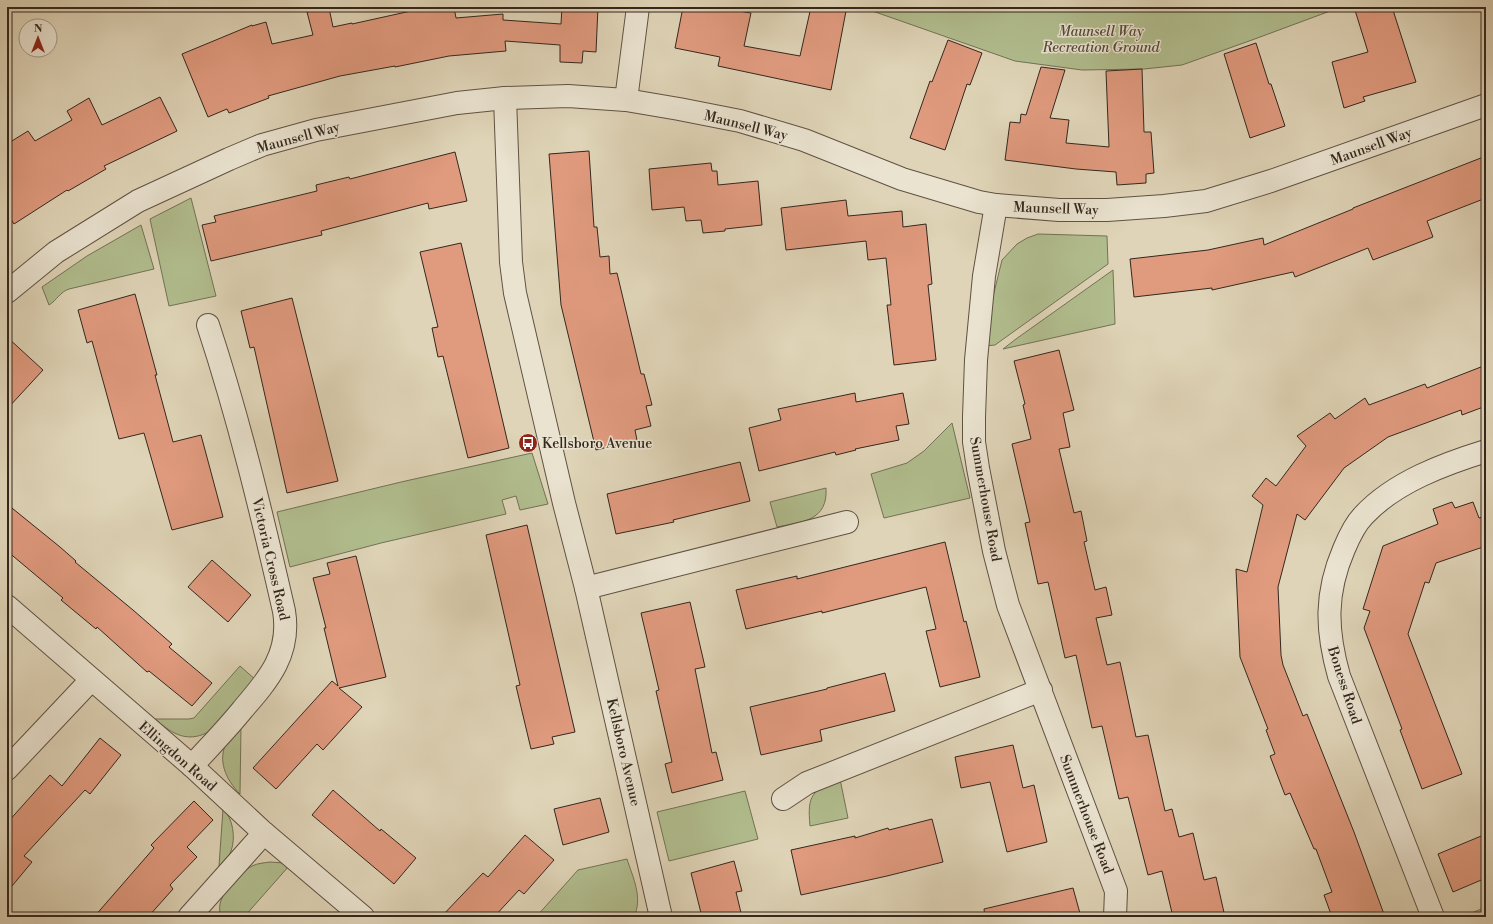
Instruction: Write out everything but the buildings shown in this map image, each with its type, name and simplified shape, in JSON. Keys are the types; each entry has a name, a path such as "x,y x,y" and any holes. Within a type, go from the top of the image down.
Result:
{"street":[{"path":"626,100 638,7"},
{"name":"Maunsell Way","path":"7,292 56,252 138,201 262,145 316,130 457,103 505,98 568,96 626,100 740,121 772,130 804,140 902,178 979,202 996,205 1059,210 1107,210 1206,201 1278,179 1486,104"},
{"name":"Kellsboro Avenue","path":"505,98 511,262 515,293 564,503 586,588 661,917"},
{"name":"Summerhouse Road","path":"996,205 984,276 978,330 974,392 974,442 983,496 999,574 1008,605 1116,891 1115,917"},
{"name":"Victoria Cross Road","path":"192,766 239,714 270,676 280,655 286,628 284,611 246,452 208,325"},
{"name":"Boness Road","path":"1433,917 1339,676 1330,640 1329,607 1335,574 1340,557 1362,516 1374,505 1422,474 1486,451"},
{"path":"586,588 847,522"},
{"name":"Ellingdon Road","path":"7,606 192,766 264,833 363,917"},
{"path":"7,768 91,680"},
{"path":"783,799 807,782 1041,690"},
{"path":"189,917 264,833"}],"green space":[{"name":"Maunsell Way Recreation Ground","path":"861,7 1341,7 1182,65 1144,69 1082,70 1015,61"},
{"path":"191,198 216,296 169,306 150,219"},
{"path":"141,225 154,269 69,289 63,292 49,305 42,287 87,256"},
{"path":"1038,234 1107,236 1108,264 995,345 985,346 992,301 1002,260 1017,244"},
{"path":"1113,270 1115,324 1003,349 1016,339"},
{"path":"952,423 970,498 884,518 871,474 907,463 924,451"},
{"path":"532,453 548,504 520,510 516,496 502,500 506,514 381,543 290,567 277,512 401,482"},
{"path":"826,488 823,507 818,514 804,521 777,527 770,502"},
{"path":"240,666 257,681 212,730 196,736 182,736 168,729 155,719 194,718"},
{"path":"241,726 240,794 227,776 224,769 223,754 224,747 228,740"},
{"path":"840,779 848,818 810,826 809,807 813,795 823,787"},
{"path":"745,791 758,839 669,861 657,812"},
{"path":"223,809 233,828 233,846 229,855 219,866"},
{"path":"627,859 634,880 638,902 634,917 536,917 578,870"},
{"path":"270,862 285,863 289,866 244,917 221,917 221,899 233,883 252,866"},
{"path":"1486,907 1486,917 1468,917 1467,915"}],"place":[{"name":"Kellsboro Avenue","path":"528,443"}]}
